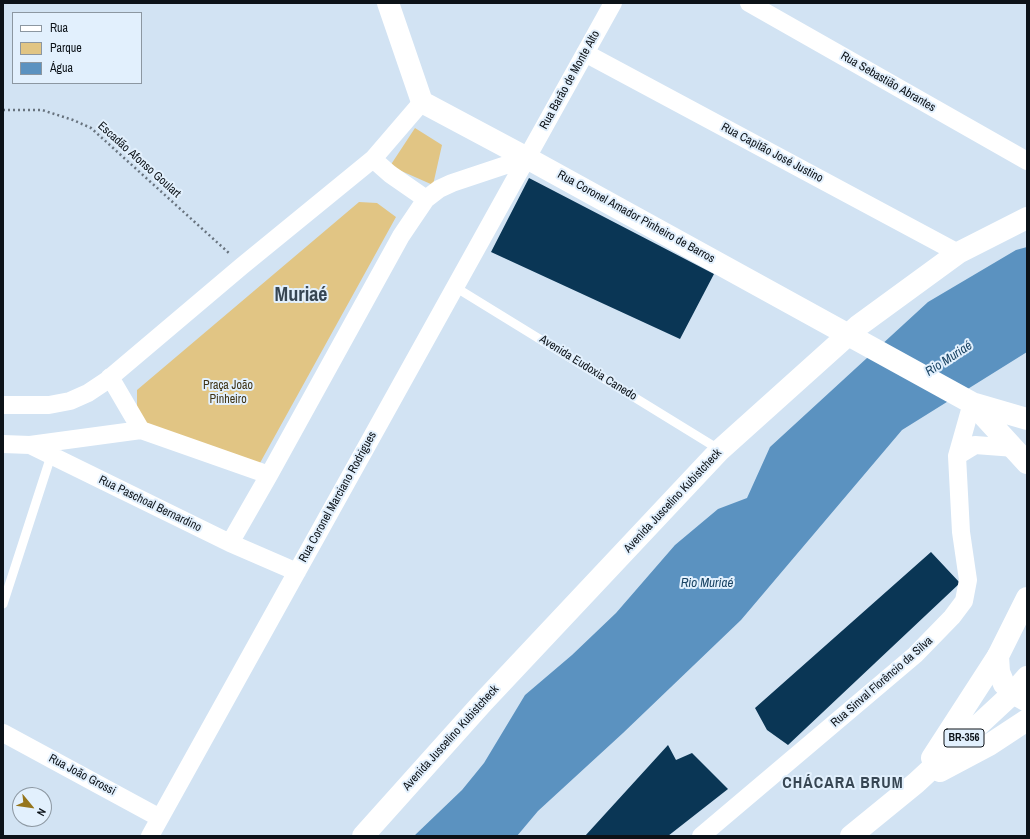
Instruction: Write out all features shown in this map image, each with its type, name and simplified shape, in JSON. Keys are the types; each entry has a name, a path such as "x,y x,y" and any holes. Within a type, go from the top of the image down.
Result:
{"main road":[{"path":"388,3 422,102"},
{"name":"Rua Coronel Amador Pinheiro de Barros","path":"422,102 857,338 966,399"},
{"name":"Avenida Juscelino Kubistcheck","path":"363,836 484,701 720,450 958,253 1027,218"},
{"path":"966,399 1027,419"},
{"path":"966,399 1021,456"},
{"path":"916,783 998,656 1027,598"},
{"path":"998,656 999,672 1004,684 1020,697"},
{"name":"BR-356","path":"851,836 1020,697 1027,677"},
{"path":"916,783 989,745 1027,720"}],"street":[{"name":"Rua Barão de Monte Alto","path":"527,158 613,3"},
{"name":"Rua Sebastião Abrantes","path":"750,3 1027,161"},
{"name":"Rua Capitão José Justino","path":"586,53 958,253"},
{"path":"3,406 49,405 70,401 88,393 110,377 242,266 374,159 422,102"},
{"path":"230,543 270,475 402,236 426,199 439,189 452,183 527,158"},
{"name":"Rua Coronel Marciano Rodrigues","path":"150,836 527,158"},
{"path":"374,159 390,174 426,199"},
{"path":"110,377 141,430"},
{"name":"Rua Sinval Florêncio da Silva","path":"701,836 915,655 964,601 968,580 961,532 957,456 966,399"},
{"path":"30,445 141,430 270,475"},
{"name":"Rua Paschoal Bernardino","path":"3,444 30,445 230,543 297,572"},
{"path":"957,456 976,445 1021,456"},
{"name":"Rua João Grossi","path":"3,733 160,818"}],"lane":[{"name":"Avenida Eudoxia Canedo","path":"455,287 720,450"},
{"path":"3,604 51,456"}],"path":[{"name":"Escadão Afonso Goulart","path":"3,110 42,110 92,128 242,266"}],"green space":[{"path":"415,128 442,145 433,185 390,166"},
{"name":"Praça João Pinheiro","path":"359,202 377,203 396,217 255,472 152,428 137,416 137,390"}],"water":[{"name":"Rio Muriaé","path":"1027,247 1027,352 902,430 741,620 623,733 538,811 517,836 414,836 462,790 484,763 525,695 572,655 616,613 675,545 718,509 747,498 770,447 928,302 1016,250"}],"building":[{"path":"529,178 714,274 680,339 491,252"},
{"path":"931,552 960,583 788,745 767,730 755,708"},
{"path":"668,745 676,760 692,753 728,789 668,836 585,836"}],"district":[{"name":"Muriaé","path":"301,296"},
{"name":"CHÁCARA BRUM","path":"843,784"}]}
